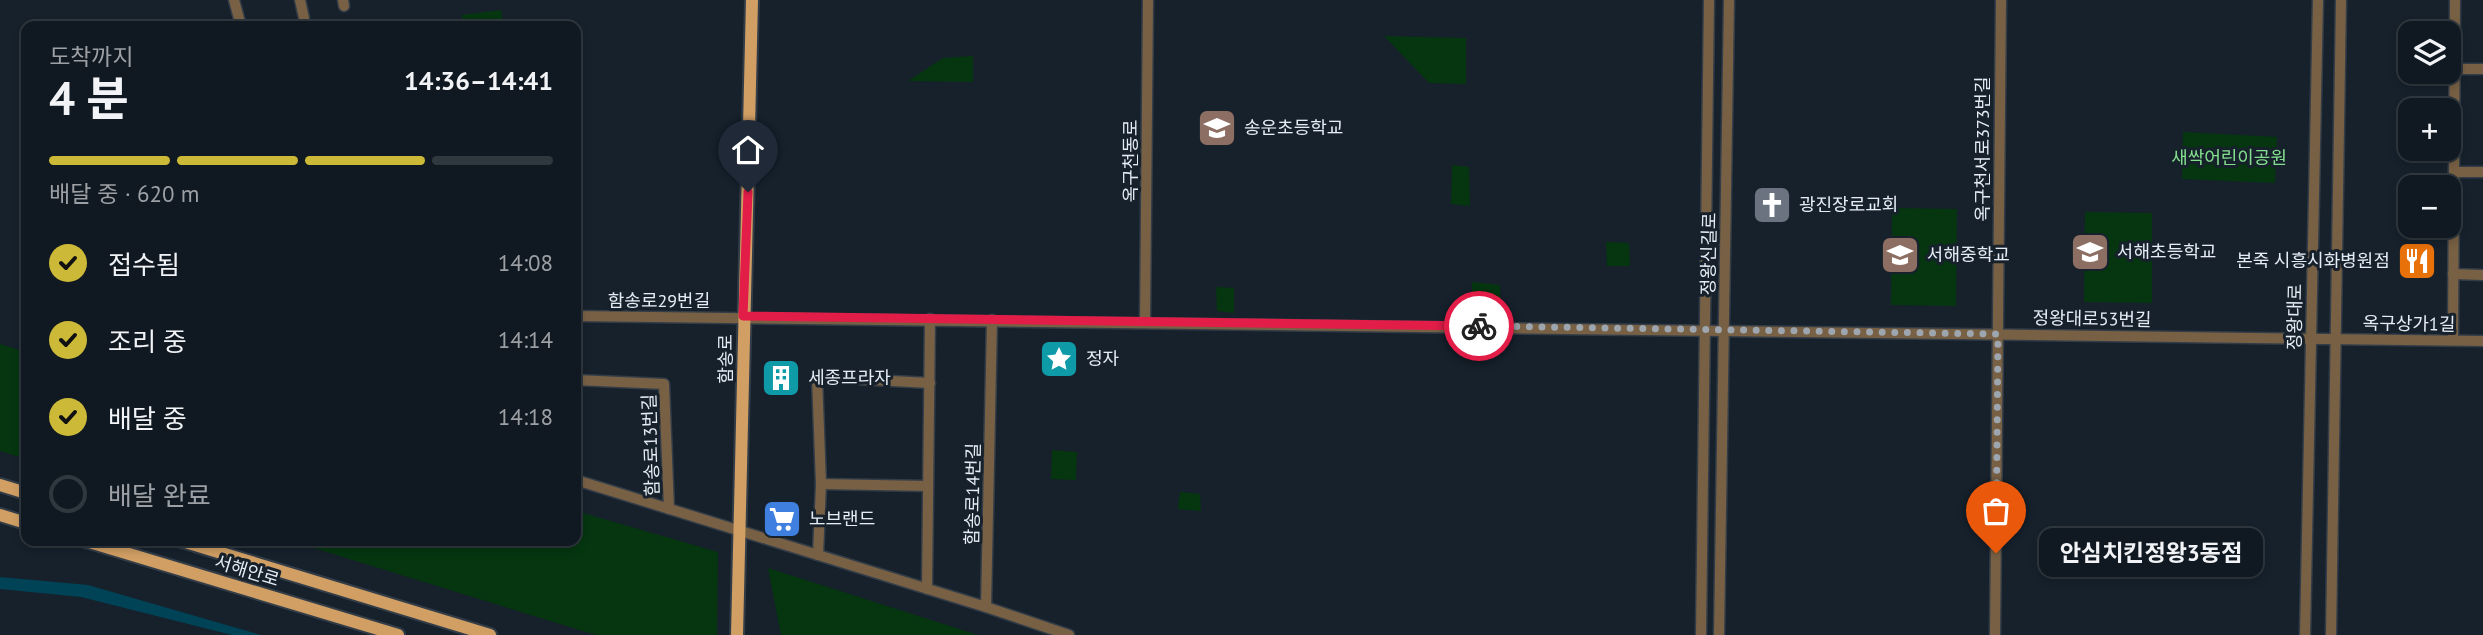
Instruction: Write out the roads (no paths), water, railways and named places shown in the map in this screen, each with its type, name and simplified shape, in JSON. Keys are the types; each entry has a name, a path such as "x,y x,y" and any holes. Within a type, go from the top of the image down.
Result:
{"main road":[{"name":"함송로","path":"737,635 752,0"},
{"path":"0,485 21,491"},
{"path":"0,515 21,521"},
{"name":"서해안로","path":"103,546 398,635"},
{"name":"서해안로","path":"198,546 489,635"}],"street":[{"path":"234,0 240,21"},
{"path":"300,0 304,18"},
{"name":"옥구천동로","path":"1146,322 1148,0"},
{"name":"정왕신길로","path":"1701,635 1709,0"},
{"name":"정왕신길로","path":"1720,635 1729,0"},
{"name":"옥구천서로373번길","path":"1995,635 2000,0"},
{"name":"정왕대로","path":"2305,635 2318,0"},
{"path":"2331,635 2341,0"},
{"path":"2455,0 2455,21"},
{"path":"2461,69 2483,69"},
{"path":"2452,340 2455,84"},
{"path":"2454,172 2483,172"},
{"path":"2453,274 2483,275"},
{"name":"함송로29번길","path":"581,316 1146,322"},
{"path":"927,589 930,319"},
{"name":"함송로14번길","path":"986,607 992,320"},
{"name":"정왕대로53번길","path":"1146,322 2334,339"},
{"name":"옥구상가1길","path":"2334,339 2483,341"},
{"path":"818,555 821,484 817,377 930,383"},
{"name":"함송로13번길","path":"581,380 664,384 669,509"},
{"name":"함송로13번길","path":"581,482 740,531"},
{"path":"821,484 928,486"},
{"path":"740,531 1069,635"}],"water":[{"path":"0,577 88,585 261,635 232,635 81,597 0,589"}],"place":[{"name":"송운초등학교","path":"1217,128"},
{"name":"광진장로교회","path":"1772,205"},
{"name":"서해초등학교","path":"2090,252"},
{"name":"서해중학교","path":"1900,255"},
{"name":"본죽 시흥시화병원점","path":"2417,261"},
{"name":"정자","path":"1059,359"},
{"name":"세종프라자","path":"781,378"},
{"name":"노브랜드","path":"782,519"},
{"name":"안심치킨정왕3동점","path":"1996,553"}],"park label":[{"name":"새싹어린이공원","path":"2229,158"}]}
